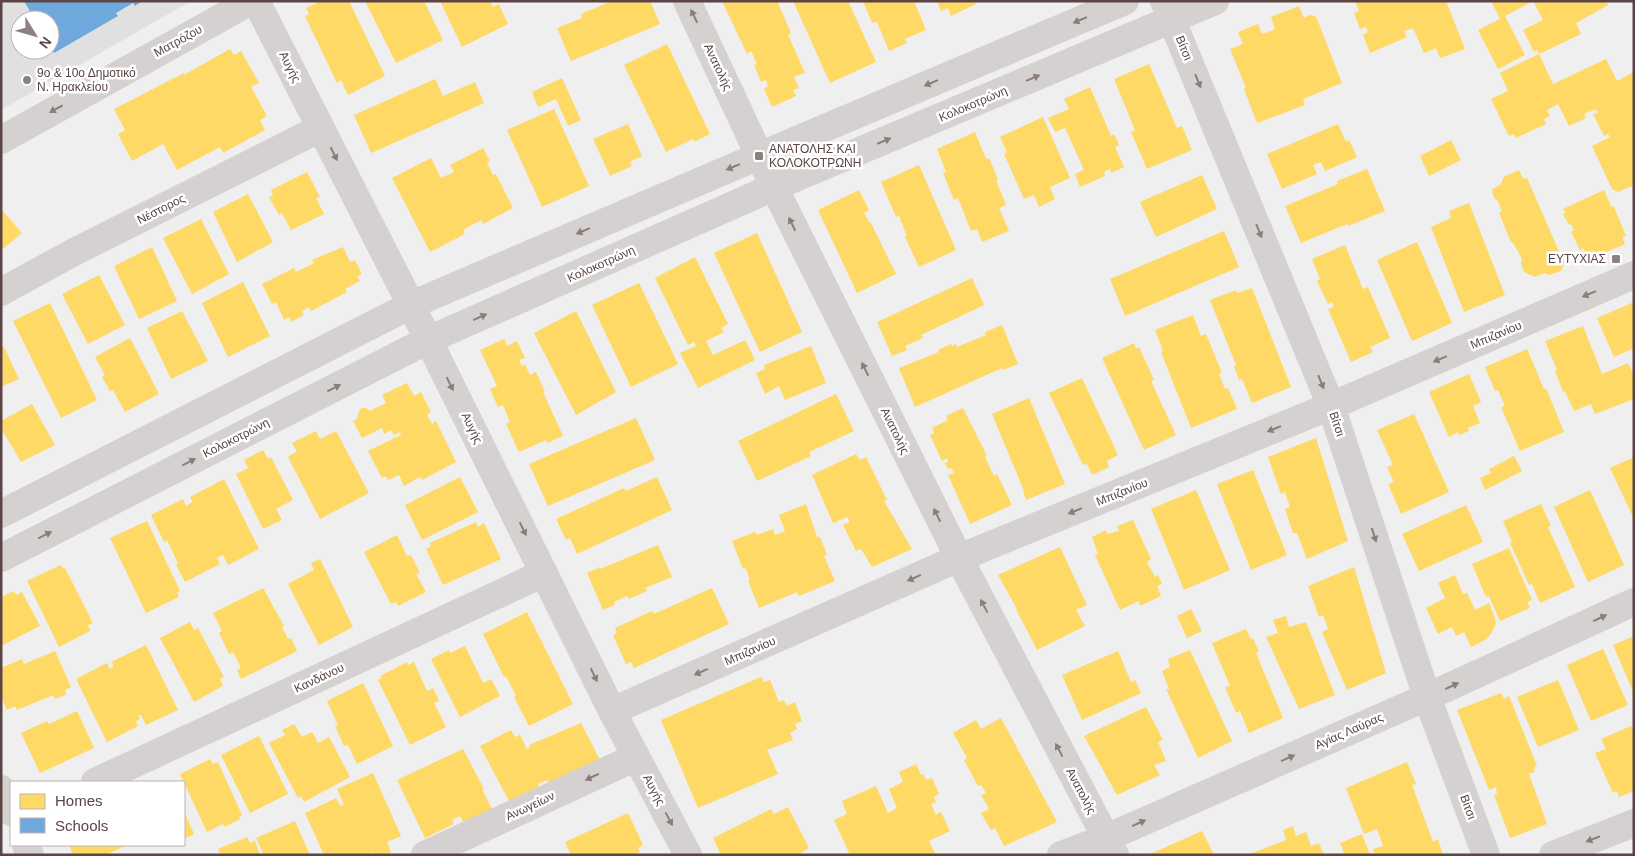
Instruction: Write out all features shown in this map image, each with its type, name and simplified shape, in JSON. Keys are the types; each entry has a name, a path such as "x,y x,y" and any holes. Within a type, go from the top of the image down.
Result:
{"street":[{"name":"Ματρόζου","path":"1,140 251,1"},
{"name":"Αυγής","path":"256,1 411,305 612,711 688,855"},
{"name":"Ανατολής","path":"687,1 774,188 959,558 1110,846"},
{"path":"1,514 411,305 1125,1"},
{"name":"Κολοκοτρώνη","path":"1,558 428,340 774,188 1168,10 1216,1"},
{"name":"Βίτσι","path":"1168,10 1331,406 1427,697 1486,855"},
{"name":"Νέστορος","path":"1,292 83,248 321,128"},
{"name":"Μπιζανίου","path":"612,711 959,558 1331,406 1634,275"},
{"name":"Κανδάνου","path":"96,781 544,573"},
{"name":"Αγίας Λαύρας","path":"1061,855 1110,846 1634,602"},
{"name":"Ανωγείων","path":"425,855 636,757"},
{"path":"1,789 10,810"},
{"path":"1553,855 1634,823"}],"shaded area":[{"name":"9ο & 10ο Δημοτικό Ν. Ηρακλείου","path":"1,1 191,1 1,110"}],"building: Homes":[{"path":"321,1 349,1 385,76 348,95 341,80 337,83 305,16 309,14 306,8"},
{"path":"365,1 424,1 443,40 396,63"},
{"path":"440,1 490,1 493,7 499,4 508,24 462,47"},
{"path":"612,1 650,1 660,24 571,61 557,28 582,18 581,14"},
{"path":"726,1 777,1 791,33 788,35 805,73 794,77 799,88 793,90 796,96 772,107 764,89 768,86 766,80 761,82 754,65 757,64 751,51 747,54 723,3"},
{"path":"796,1 848,1 876,62 830,83 794,3"},
{"path":"863,1 914,1 926,30 905,39 907,43 889,51 877,22 872,23"},
{"path":"937,1 975,1 976,4 951,16 948,8 941,11"},
{"path":"1355,1 1446,1 1465,49 1440,58 1436,48 1424,53 1413,28 1404,31 1407,37 1370,53 1363,35 1368,32 1366,27 1360,29 1354,13 1359,11"},
{"path":"1491,1 1533,1 1505,16 1525,55 1498,69 1478,30 1500,19"},
{"path":"1533,1 1606,1 1608,5 1576,23 1581,34 1539,54 1537,50 1534,52 1523,30 1543,20"},
{"path":"1299,6 1304,18 1310,15 1315,16 1317,19 1342,83 1303,99 1305,105 1257,123 1244,89 1246,88 1230,49 1243,44 1238,32 1258,24 1262,34 1275,29 1271,17"},
{"path":"667,44 710,134 694,142 693,139 666,152 624,65"},
{"path":"230,49 234,55 241,51 259,83 251,87 267,116 260,120 265,130 223,153 220,147 177,170 163,144 132,161 118,134 125,130 114,109 184,73 184,75"},
{"path":"1539,54 1553,84 1606,59 1617,81 1634,72 1634,185 1618,192 1612,189 1592,146 1610,137 1608,134 1604,136 1593,114 1598,113 1596,109 1584,114 1586,118 1569,126 1558,104 1547,110 1550,116 1544,119 1546,124 1516,138 1514,134 1509,136 1491,99 1508,91 1500,73"},
{"path":"1149,64 1177,128 1182,126 1192,150 1147,169 1131,132 1135,130 1114,79"},
{"path":"562,78 581,120 568,126 556,99 538,107 532,92"},
{"path":"435,79 443,96 475,82 484,103 371,153 354,115"},
{"path":"1090,87 1111,136 1114,134 1119,145 1115,147 1124,167 1111,173 1110,169 1104,172 1105,176 1080,187 1075,174 1084,170 1065,128 1055,132 1048,118 1069,109 1064,99"},
{"path":"554,109 589,186 542,207 507,130"},
{"path":"1043,117 1070,178 1050,187 1055,199 1039,207 1034,195 1024,199 1004,154 1007,152 1000,137"},
{"path":"628,124 642,156 630,162 632,166 610,176 593,139"},
{"path":"1338,124 1346,142 1349,140 1357,157 1325,171 1321,162 1313,165 1317,174 1282,189 1267,154"},
{"path":"975,132 986,159 989,158 998,179 996,180 1006,205 999,208 1009,231 982,242 977,229 971,231 958,198 954,200 943,173 946,172 937,149"},
{"path":"1451,140 1461,160 1429,176 1420,156"},
{"path":"483,148 490,161 487,163 493,175 496,174 513,208 483,224 481,220 463,230 465,234 430,252 392,178 431,158 441,178 454,172 450,165"},
{"path":"919,165 956,250 919,267 905,237 907,236 899,216 896,217 881,182"},
{"path":"1367,169 1385,211 1301,243 1285,206 1338,184 1337,181"},
{"path":"1519,170 1523,179 1527,178 1564,263 1561,271 1549,275 1545,273 1535,277 1524,272 1521,263 1522,259 1511,242 1499,213 1502,211 1498,201 1494,198 1492,189 1500,185 1504,177"},
{"path":"307,172 320,197 316,198 324,214 291,230 282,213 279,215 269,197 273,195 271,190"},
{"path":"1202,175 1217,209 1156,237 1140,202"},
{"path":"859,190 869,210 864,213 871,223 896,274 857,293 818,210"},
{"path":"1604,190 1611,206 1614,207 1626,236 1622,237 1625,244 1589,260 1583,248 1580,250 1571,232 1574,230 1563,214 1566,213 1563,209"},
{"path":"248,194 273,242 237,262 213,212"},
{"path":"1469,203 1505,295 1464,312 1431,227 1451,218 1449,211"},
{"path":"1,209 22,233 3,249 1,247"},
{"path":"201,219 229,274 192,294 163,238"},
{"path":"1224,231 1239,267 1125,316 1110,279"},
{"path":"757,233 802,332 760,352 714,253"},
{"path":"1417,242 1452,323 1412,341 1377,260"},
{"path":"1345,245 1363,289 1368,287 1390,338 1370,347 1373,352 1351,362 1328,309 1334,307 1332,302 1328,304 1317,281 1320,279 1312,259"},
{"path":"152,247 177,301 139,319 114,266"},
{"path":"343,247 350,262 355,260 362,274 357,276 360,281 345,289 347,292 311,311 309,307 302,311 304,315 291,322 289,317 284,320 276,302 272,304 262,284 294,268 296,272 314,263 312,260"},
{"path":"695,257 728,324 721,328 724,332 706,341 713,355 745,340 755,360 698,388 680,353 696,346 694,342 688,345 655,278"},
{"path":"99,275 125,325 88,344 62,294"},
{"path":"972,278 984,305 921,335 923,338 905,346 907,350 892,356 877,322"},
{"path":"243,282 270,336 228,357 202,303"},
{"path":"639,283 678,364 631,387 592,305"},
{"path":"1252,288 1291,387 1252,403 1242,379 1239,380 1234,366 1236,365 1210,300 1236,290 1237,293"},
{"path":"1634,302 1634,348 1614,357 1597,318"},
{"path":"50,303 97,400 61,418 13,321"},
{"path":"182,311 208,361 171,379 147,328"},
{"path":"576,311 616,392 576,415 534,333"},
{"path":"1193,315 1201,336 1206,334 1222,373 1219,374 1225,389 1228,388 1237,409 1191,428 1161,352 1163,351 1155,330"},
{"path":"1002,325 1018,364 1003,370 1002,368 915,407 899,368 939,352 938,350 951,344 952,346 956,344 957,347 986,335 985,332"},
{"path":"1583,326 1602,374 1628,363 1634,376 1634,399 1595,414 1591,404 1574,411 1565,391 1563,392 1555,371 1557,370 1545,341"},
{"path":"130,338 159,394 125,412 113,390 110,391 102,377 105,375 95,357"},
{"path":"504,339 507,346 517,341 525,358 519,360 522,366 525,364 530,375 536,372 563,436 547,443 546,440 519,452 506,424 510,422 503,405 498,407 490,389 497,386 480,350"},
{"path":"1134,343 1136,349 1139,347 1154,380 1151,381 1176,435 1144,450 1102,358"},
{"path":"811,346 826,383 785,400 779,386 765,394 756,373 765,369 764,365"},
{"path":"1,347 4,347 19,379 1,387"},
{"path":"1527,349 1564,432 1520,451 1501,407 1505,406 1498,390 1495,391 1485,367"},
{"path":"1469,374 1481,402 1473,406 1480,423 1468,428 1469,431 1459,435 1458,432 1449,437 1429,392"},
{"path":"1082,378 1118,455 1107,461 1109,467 1092,475 1087,464 1083,465 1049,393"},
{"path":"407,383 414,396 421,392 431,412 427,415 432,424 436,421 456,462 422,480 420,477 404,486 399,475 388,480 386,476 382,478 368,451 401,435 400,432 394,435 391,430 384,434 382,428 362,438 353,421 357,419 362,408 370,411 386,403 382,395"},
{"path":"836,394 854,431 809,452 811,456 757,481 738,441"},
{"path":"1029,398 1065,484 1026,500 992,414"},
{"path":"32,404 55,445 21,462 1,428 1,421"},
{"path":"963,408 987,456 985,457 994,476 997,474 1012,505 970,524 948,475 954,473 951,468 948,469 945,463 948,462 947,458 942,461 930,435 934,433 932,428 948,420 946,416"},
{"path":"1414,414 1449,492 1401,514 1388,484 1394,482 1387,467 1393,465 1377,430"},
{"path":"636,418 655,460 548,506 529,464"},
{"path":"316,431 320,439 336,431 369,493 320,519 288,457 297,451 292,443"},
{"path":"1316,438 1348,541 1307,559 1297,533 1293,533 1285,509 1290,507 1285,492 1281,494 1268,457"},
{"path":"263,450 268,459 271,457 293,500 276,509 282,520 263,529 236,474 248,468 244,460"},
{"path":"856,454 860,460 866,457 887,500 884,501 912,549 872,567 861,549 856,551 843,525 850,522 847,517 833,523 812,475"},
{"path":"1514,456 1522,471 1485,490 1480,478 1491,473 1489,469"},
{"path":"1632,458 1634,461 1634,519 1610,468"},
{"path":"1253,470 1287,555 1251,570 1217,484"},
{"path":"460,477 478,512 422,540 405,505"},
{"path":"657,477 672,510 577,554 570,538 566,540 556,519 624,488 626,491"},
{"path":"224,479 259,549 228,565 223,555 217,558 220,564 185,582 176,565 178,563 167,540 164,542 151,515 183,499 186,506 193,502 190,497"},
{"path":"1196,490 1230,570 1184,590 1151,509"},
{"path":"1590,490 1624,565 1588,582 1554,507"},
{"path":"806,504 817,537 820,537 827,555 824,556 835,581 799,596 797,592 759,608 748,581 750,580 746,568 743,569 732,541 755,532 757,535 773,529 775,535 785,531 779,515"},
{"path":"1541,504 1551,526 1548,527 1575,587 1540,603 1532,584 1529,585 1510,543 1512,542 1503,521"},
{"path":"1466,505 1483,542 1419,571 1402,534"},
{"path":"1133,520 1151,559 1147,562 1155,577 1158,575 1162,584 1157,586 1161,596 1140,606 1139,601 1120,610 1095,555 1098,554 1092,537 1106,530 1107,534 1119,531 1117,526"},
{"path":"147,521 180,591 177,592 179,597 146,613 110,538"},
{"path":"476,522 478,527 484,523 501,559 443,585 426,549 431,546 430,543"},
{"path":"397,535 407,556 411,555 420,573 416,574 426,592 398,606 396,602 391,604 364,552"},
{"path":"658,545 672,577 645,588 647,591 629,599 627,596 614,602 615,605 603,610 587,573"},
{"path":"1060,547 1087,605 1076,610 1085,626 1037,650 998,575"},
{"path":"1509,548 1532,600 1527,602 1530,608 1500,621 1489,596 1486,597 1472,564"},
{"path":"320,559 353,627 319,645 288,584 314,570 311,563"},
{"path":"61,565 63,569 65,568 93,623 88,625 90,631 59,647 27,581"},
{"path":"1354,567 1386,673 1347,690 1322,632 1328,629 1323,615 1319,617 1308,586"},
{"path":"1455,575 1463,594 1467,593 1475,610 1489,603 1495,618 1496,624 1491,634 1485,640 1471,647 1464,632 1456,636 1452,627 1438,634 1426,608 1445,598 1438,583"},
{"path":"263,588 284,626 282,627 288,639 291,638 297,651 241,679 237,670 241,668 233,652 229,654 219,633 222,631 213,613"},
{"path":"712,588 729,624 634,668 631,662 626,664 613,635 617,633 615,628 652,611 654,614"},
{"path":"14,591 16,595 22,592 40,626 1,646 1,597"},
{"path":"1191,609 1202,631 1187,638 1177,616"},
{"path":"527,612 573,704 529,726 514,697 516,696 506,676 504,677 483,634"},
{"path":"1286,616 1289,627 1306,622 1335,695 1299,709 1266,637 1278,633 1273,620"},
{"path":"190,622 194,630 198,628 224,677 220,679 223,686 194,702 160,638"},
{"path":"1246,629 1251,639 1253,638 1259,652 1256,653 1283,718 1249,733 1240,711 1236,713 1225,687 1230,686 1212,643"},
{"path":"1634,636 1634,694 1613,645"},
{"path":"146,645 178,710 146,725 141,715 138,716 140,719 136,721 138,726 107,742 76,679 107,663 110,669 114,666 111,662"},
{"path":"465,646 483,683 491,679 500,696 460,717 431,659 449,650 450,653"},
{"path":"1603,649 1628,705 1591,721 1567,665"},
{"path":"1190,650 1232,741 1198,758 1166,689 1169,689 1162,671 1170,667 1168,659"},
{"path":"55,651 71,687 65,690 66,695 55,699 53,695 17,710 15,706 7,710 1,696 1,677 3,677 1,668 22,659 24,664"},
{"path":"1118,651 1131,682 1135,680 1141,693 1082,720 1062,675"},
{"path":"407,662 408,665 414,662 427,691 433,688 439,701 434,703 446,727 410,745 378,680 381,678 380,676"},
{"path":"761,677 764,682 770,680 779,702 784,700 787,706 795,702 802,721 795,724 797,729 790,733 793,740 767,750 778,774 698,808 661,720"},
{"path":"1558,680 1579,730 1538,747 1517,697"},
{"path":"363,683 393,746 357,764 348,745 344,746 335,726 338,725 327,701"},
{"path":"1501,693 1504,699 1509,696 1537,766 1534,767 1535,772 1529,774 1547,824 1510,838 1494,795 1497,794 1496,787 1489,790 1457,710"},
{"path":"1146,707 1163,740 1158,742 1166,761 1154,765 1160,775 1117,795 1084,736"},
{"path":"77,711 94,748 40,773 21,733 47,721 49,724"},
{"path":"1001,718 1057,822 1004,846 995,828 991,830 981,813 989,809 981,795 986,793 981,785 978,786 964,760 967,758 953,733 976,720 981,729"},
{"path":"581,723 601,762 550,786 547,780 538,784 540,788 510,803 480,746 511,730 515,737 520,735 527,749 530,747 529,745"},
{"path":"294,724 302,737 312,732 318,743 329,737 350,777 304,802 301,796 298,798 269,743 285,735 282,730"},
{"path":"1631,726 1634,732 1634,791 1619,797 1617,791 1613,793 1595,753 1606,749 1601,739"},
{"path":"259,736 288,794 250,813 221,755"},
{"path":"463,749 484,789 482,789 492,809 463,822 460,816 452,820 454,824 425,838 397,780"},
{"path":"210,759 213,764 218,762 242,815 239,817 240,819 224,827 223,824 207,832 185,781 180,774"},
{"path":"1407,762 1416,784 1412,785 1433,842 1438,839 1443,855 1375,855 1373,849 1383,846 1377,829 1364,834 1346,788"},
{"path":"916,764 921,775 923,774 926,780 932,778 939,794 934,797 936,802 931,804 936,815 941,812 950,831 929,841 936,855 850,855 834,820 847,814 842,801 876,786 888,813 897,808 889,789 903,782 899,772"},
{"path":"373,773 401,836 387,842 391,852 386,855 373,855 372,852 366,855 324,855 305,813 336,798 340,806 344,805 337,789"},
{"path":"788,807 809,848 797,855 721,855 713,838 771,809 774,814"},
{"path":"185,813 194,834 185,838"},
{"path":"628,813 643,845 638,848 640,852 633,855 571,855 565,842"},
{"path":"295,821 310,855 264,855 256,838"},
{"path":"1293,826 1296,836 1306,832 1311,846 1319,843 1324,855 1247,855 1286,840 1283,830"},
{"path":"1202,831 1214,855 1148,855"},
{"path":"1362,834 1370,855 1345,855 1340,843"},
{"path":"247,837 250,843 255,841 260,855 221,855 218,849"},
{"path":"69,846 126,846 105,855 73,855"}],"building: Schools":[{"path":"24,1 142,1 135,6 133,3 116,13 118,16 60,50 60,10 29,10"}],"place":[{"name":"9ο & 10ο Δημοτικό Ν. Ηρακλείου","path":"27,80"},
{"name":"ΑΝΑΤΟΛΗΣ ΚΑΙ ΚΟΛΟΚΟΤΡΩΝΗ","path":"759,156"},
{"name":"ΕΥΤΥΧΙΑΣ","path":"1616,259"}]}
